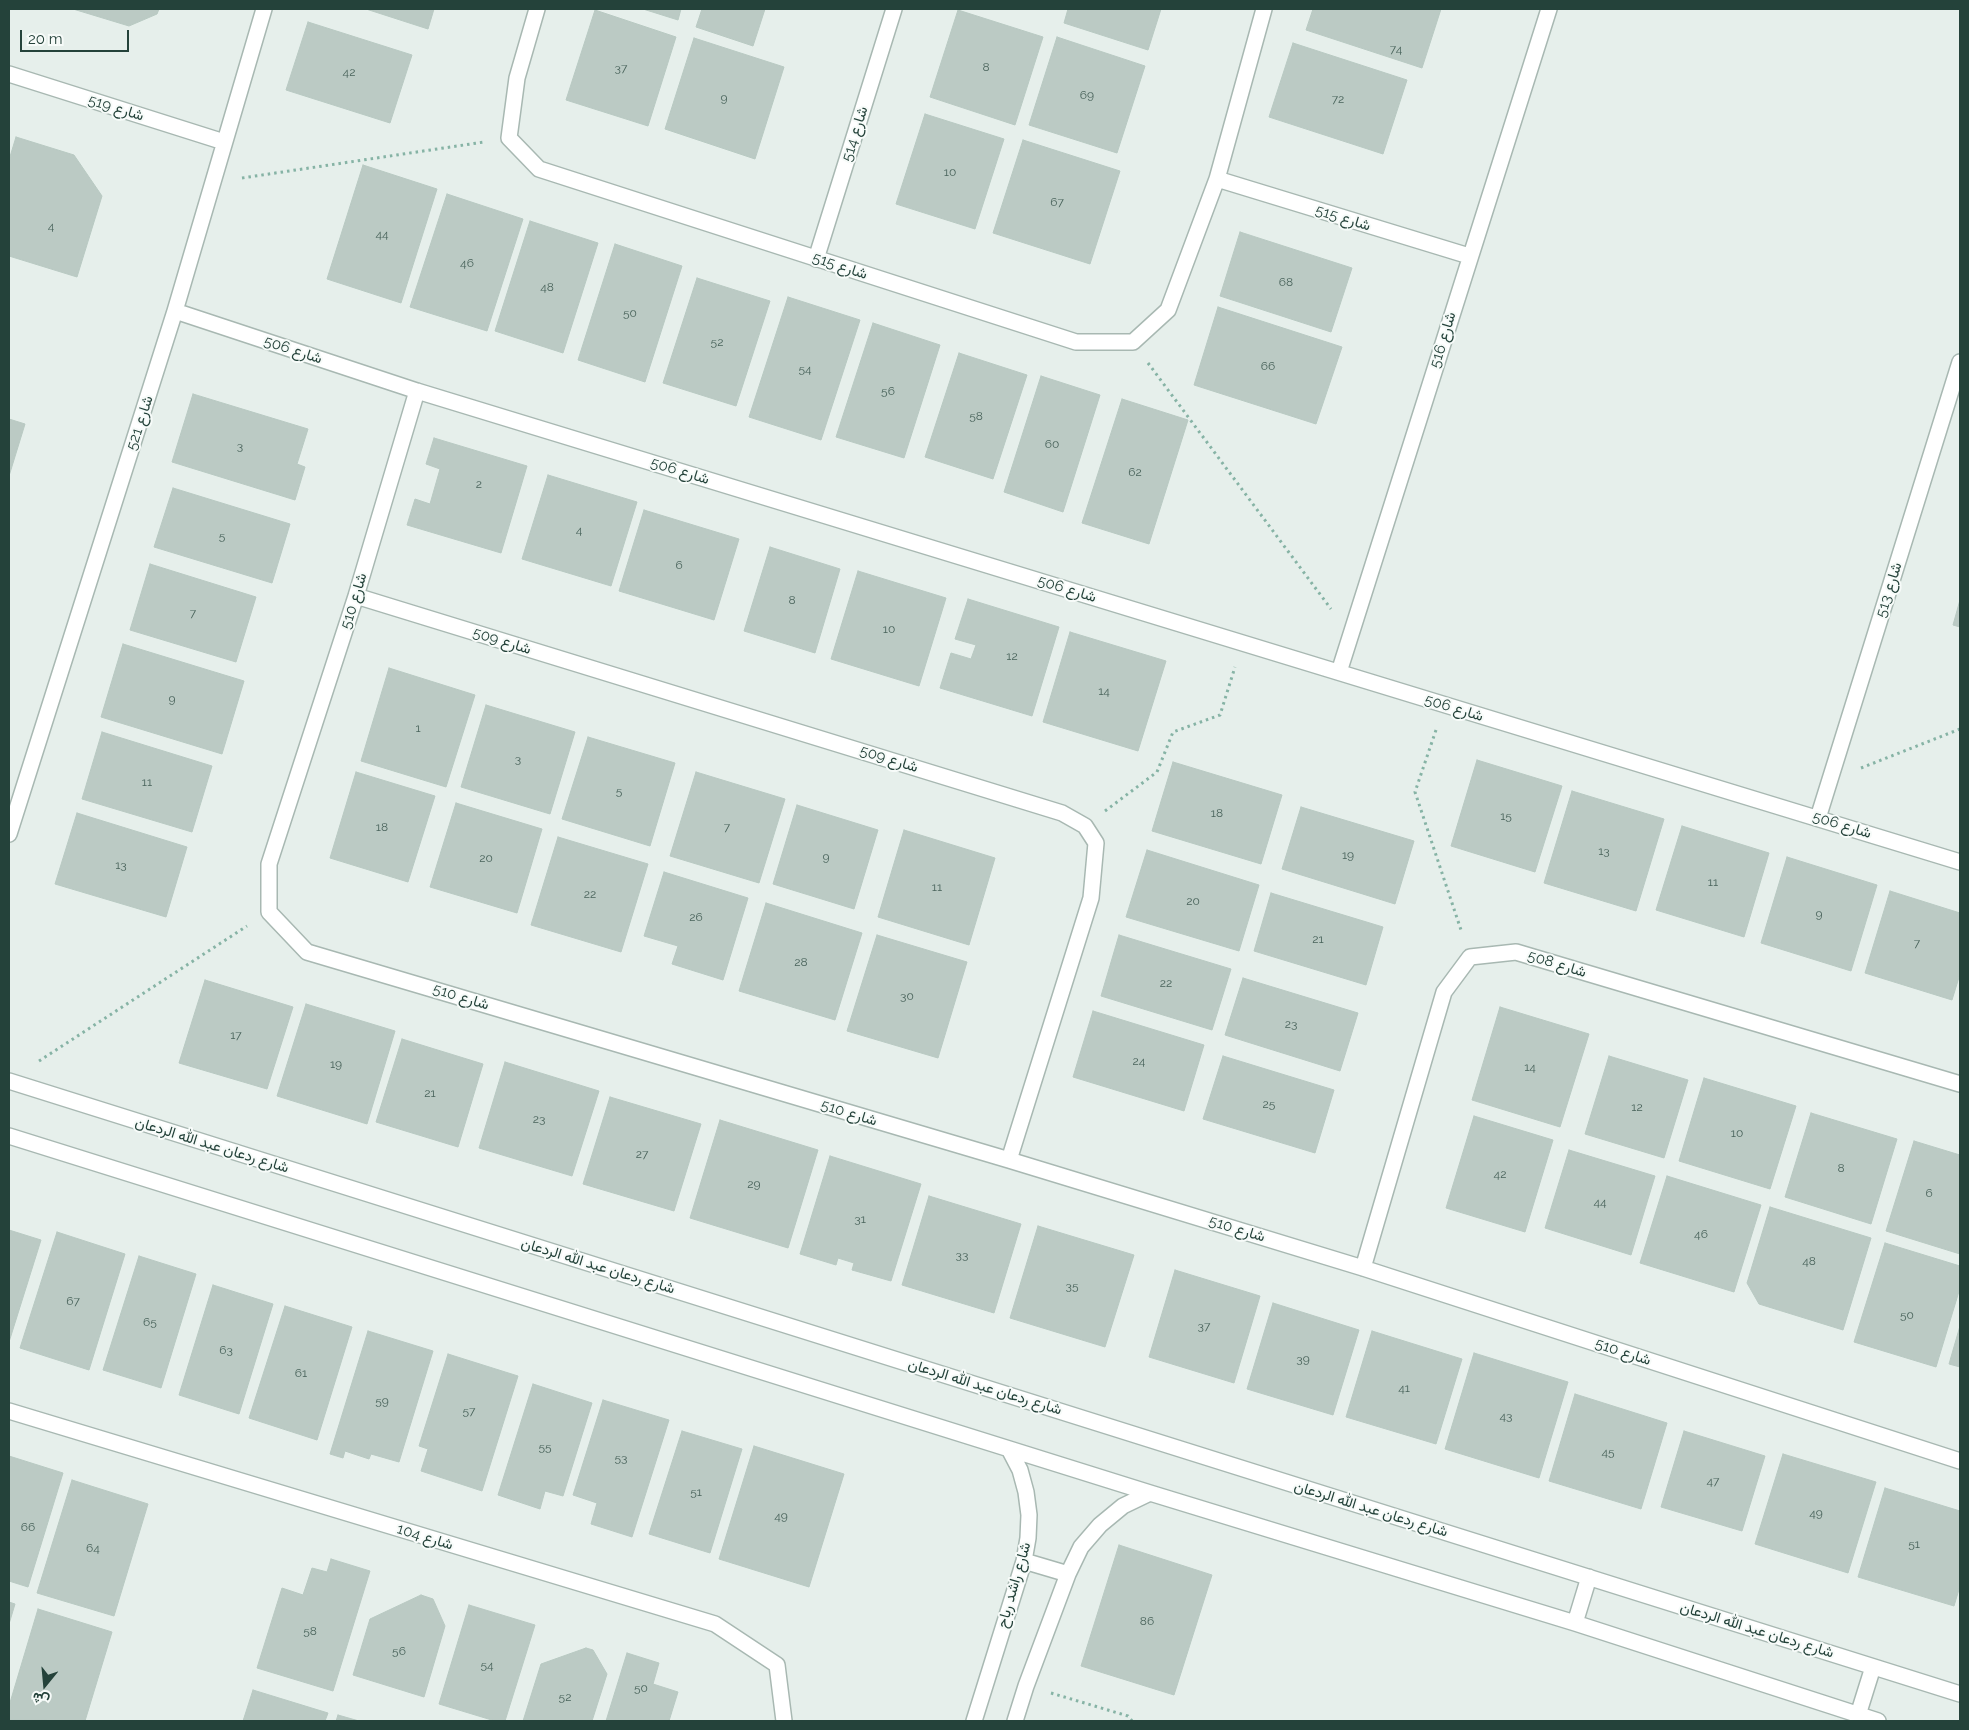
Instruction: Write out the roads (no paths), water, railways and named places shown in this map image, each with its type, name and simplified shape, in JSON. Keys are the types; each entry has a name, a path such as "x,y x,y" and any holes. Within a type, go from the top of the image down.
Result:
{"street":[{"name":"شارع 521","path":"9,834 175,311 264,9"},
{"name":"شارع 515","path":"537,9 517,78 509,138 539,169 1076,342 1133,342 1168,310 1217,179 1469,256"},
{"name":"شارع 514","path":"816,259 894,9"},
{"path":"1217,179 1264,9"},
{"name":"شارع 516","path":"1339,672 1469,256 1549,9"},
{"name":"شارع 519","path":"9,74 224,142"},
{"name":"شارع 506","path":"175,311 418,391 1960,862"},
{"name":"شارع 513","path":"1818,818 1955,402 1960,362"},
{"name":"شارع 510","path":"418,391 356,596 269,864 269,912 307,952 1009,1160 1363,1268 1960,1461"},
{"name":"شارع 509","path":"356,596 1062,812 1085,826 1096,843 1091,898 1009,1160"},
{"name":"شارع 508","path":"1363,1268 1444,992 1470,957 1516,952 1960,1084"},
{"name":"شارع ردعان عبد الله الردعان","path":"9,1081 1960,1694"},
{"path":"9,1136 1150,1493 1575,1623 1878,1721"},
{"name":"شارع 104","path":"9,1411 715,1624 777,1665 784,1721"},
{"name":"شارع راشد رباح","path":"974,1721 1024,1561 1028,1538 1029,1515 1027,1500 1020,1470 1009,1449"},
{"path":"1015,1721 1026,1686 1068,1574 1081,1547 1100,1525 1123,1506 1150,1493"},
{"path":"1024,1561 1068,1574"},
{"path":"1575,1623 1589,1577"},
{"path":"1858,1715 1873,1667"}]}
